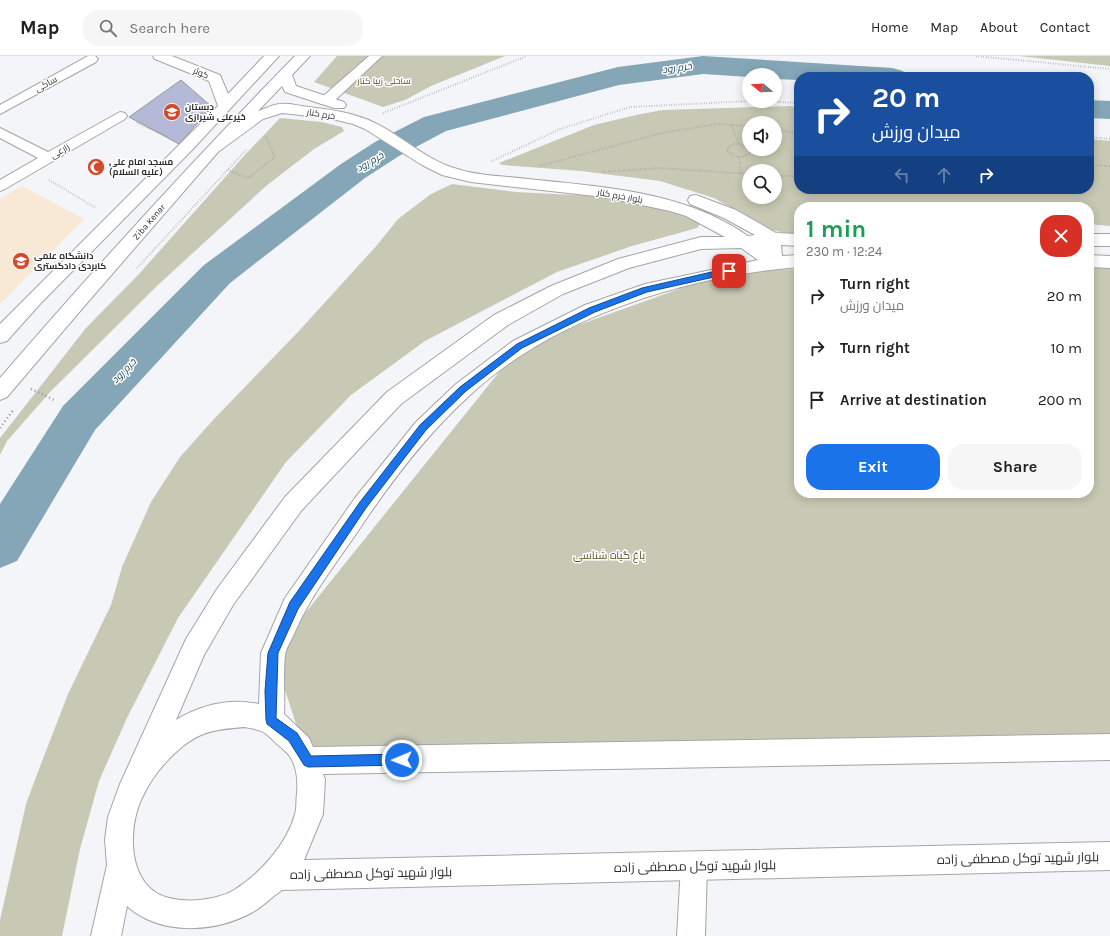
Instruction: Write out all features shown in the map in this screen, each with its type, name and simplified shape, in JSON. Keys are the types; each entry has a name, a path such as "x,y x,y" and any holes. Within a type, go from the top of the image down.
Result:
{"main road":[{"name":"کوثر","path":"160,56 215,78 225,106"},
{"path":"175,62 184,62 195,56"},
{"path":"3,328 188,146 272,56"},
{"name":"Ziba Kenar","path":"0,392 74,305 213,149 303,56"},
{"path":"285,75 290,89 326,101 419,139"},
{"name":"خرم کنار","path":"213,149 258,116 281,108 328,114 358,121 377,121 438,156"},
{"name":"بلوار خرم کنار","path":"438,156 479,167 636,186 704,202 758,229 772,240"},
{"name":"بلوار خرم کنار","path":"438,156 448,172 472,177 604,192 673,206 692,212 729,231 774,263"},
{"path":"772,240 774,263"},
{"path":"106,936 121,866 118,834 125,802 140,772 195,647 225,597 294,504 357,434 394,398 502,320 557,290 624,263 700,244 794,240"},
{"path":"1094,240 1110,240"},
{"path":"271,720 273,653 294,606 363,505 423,428 463,389 520,346 592,310 645,290 729,271 774,263 794,261"},
{"path":"1094,262 1110,262"},
{"path":"121,866 134,892 157,910 186,918 197,926 251,899 279,875 298,848 309,818 313,788 308,761 293,737 271,720 245,714 217,716 189,728 162,746 140,772"},
{"path":"308,761 1110,747"},
{"name":"بلوار شهید توکل مصطفی زاده","path":"279,875 1110,856"}],"street":[{"path":"326,101 376,56"},
{"name":"ساکی","path":"0,110 92,59"},
{"name":"زارعی","path":"0,186 120,116"},
{"path":"0,132 48,158"},
{"path":"691,936 694,866"}],"path":[{"path":"377,121 527,56"},
{"path":"976,56 1110,69"},
{"path":"995,56 1009,59"},
{"path":"479,167 560,129 630,107 742,101"},
{"path":"782,102 794,103"},
{"path":"228,170 248,178 275,157 264,131 281,108"},
{"path":"120,116 188,146"},
{"path":"513,172 666,132 717,124 742,126"},
{"path":"731,125 739,144"},
{"path":"782,130 794,133"},
{"path":"1094,137 1110,139"},
{"path":"739,144 747,147 750,153 748,155 739,157 734,156 728,151 730,146 739,144"},
{"path":"135,271 248,148"},
{"path":"563,176 660,168 741,174 739,157"},
{"path":"1094,165 1110,166"},
{"path":"30,168 115,219"},
{"path":"782,176 794,176"},
{"path":"26,394 34,384"},
{"path":"30,388 54,400"},
{"path":"0,428 17,405"}],"shaded area":[{"name":"دانشگاه علمی کابردی دادگستری","path":"22,186 84,219 0,304 0,199"}],"green space":[{"name":"ساحلی زیبا کنار","path":"337,56 505,56 431,86 405,100 383,107 314,82"},
{"path":"1019,56 1110,56 1110,66 1028,57"},
{"path":"794,107 794,194 1094,194 1094,139 1110,141 1110,226 1094,224 1094,202 794,202 794,235 771,230 714,198 660,181 581,171 502,165 499,163 594,125 663,110"},
{"path":"280,118 322,122 342,127 344,131 314,149 266,186 158,285 51,391 7,441 0,455 0,438 86,328 139,274 243,157"},
{"path":"452,184 515,192 595,196 636,202 680,212 699,222 699,226 697,228 632,246 557,272 425,341 351,395 286,462 178,618 127,718 99,781 80,849 62,936 0,936 0,920 26,804 68,694 111,605 122,567 151,502 180,457 214,419 298,332 378,244 398,219 431,194"},
{"name":"باغ گیاه شناسی","path":"1094,266 1110,267 1110,745 308,761 273,653 520,346 729,271 794,269 794,498 1094,498"}],"building":[{"name":"دبستان خیرعلی شیرازی","path":"181,80 212,107 179,144 129,117"}],"waterway":[{"name":"خرم رود","path":"0,546 79,418 217,274 353,171 387,149 435,124 618,76 703,65 813,72"},
{"name":"خرم رود","path":"1094,109 1110,110"}],"place":[{"name":"دبستان خیرعلی شیرازی","path":"172,112"},
{"name":"مسجد امام علی (علیه السلام)","path":"96,167"},
{"name":"دانشگاه علمی کابردی دادگستری","path":"21,261"}],"route":[{"path":"402,760 308,761 293,737 271,720 273,653 294,606 363,505 423,428 463,389 520,346 592,310 645,290 729,271"}]}
